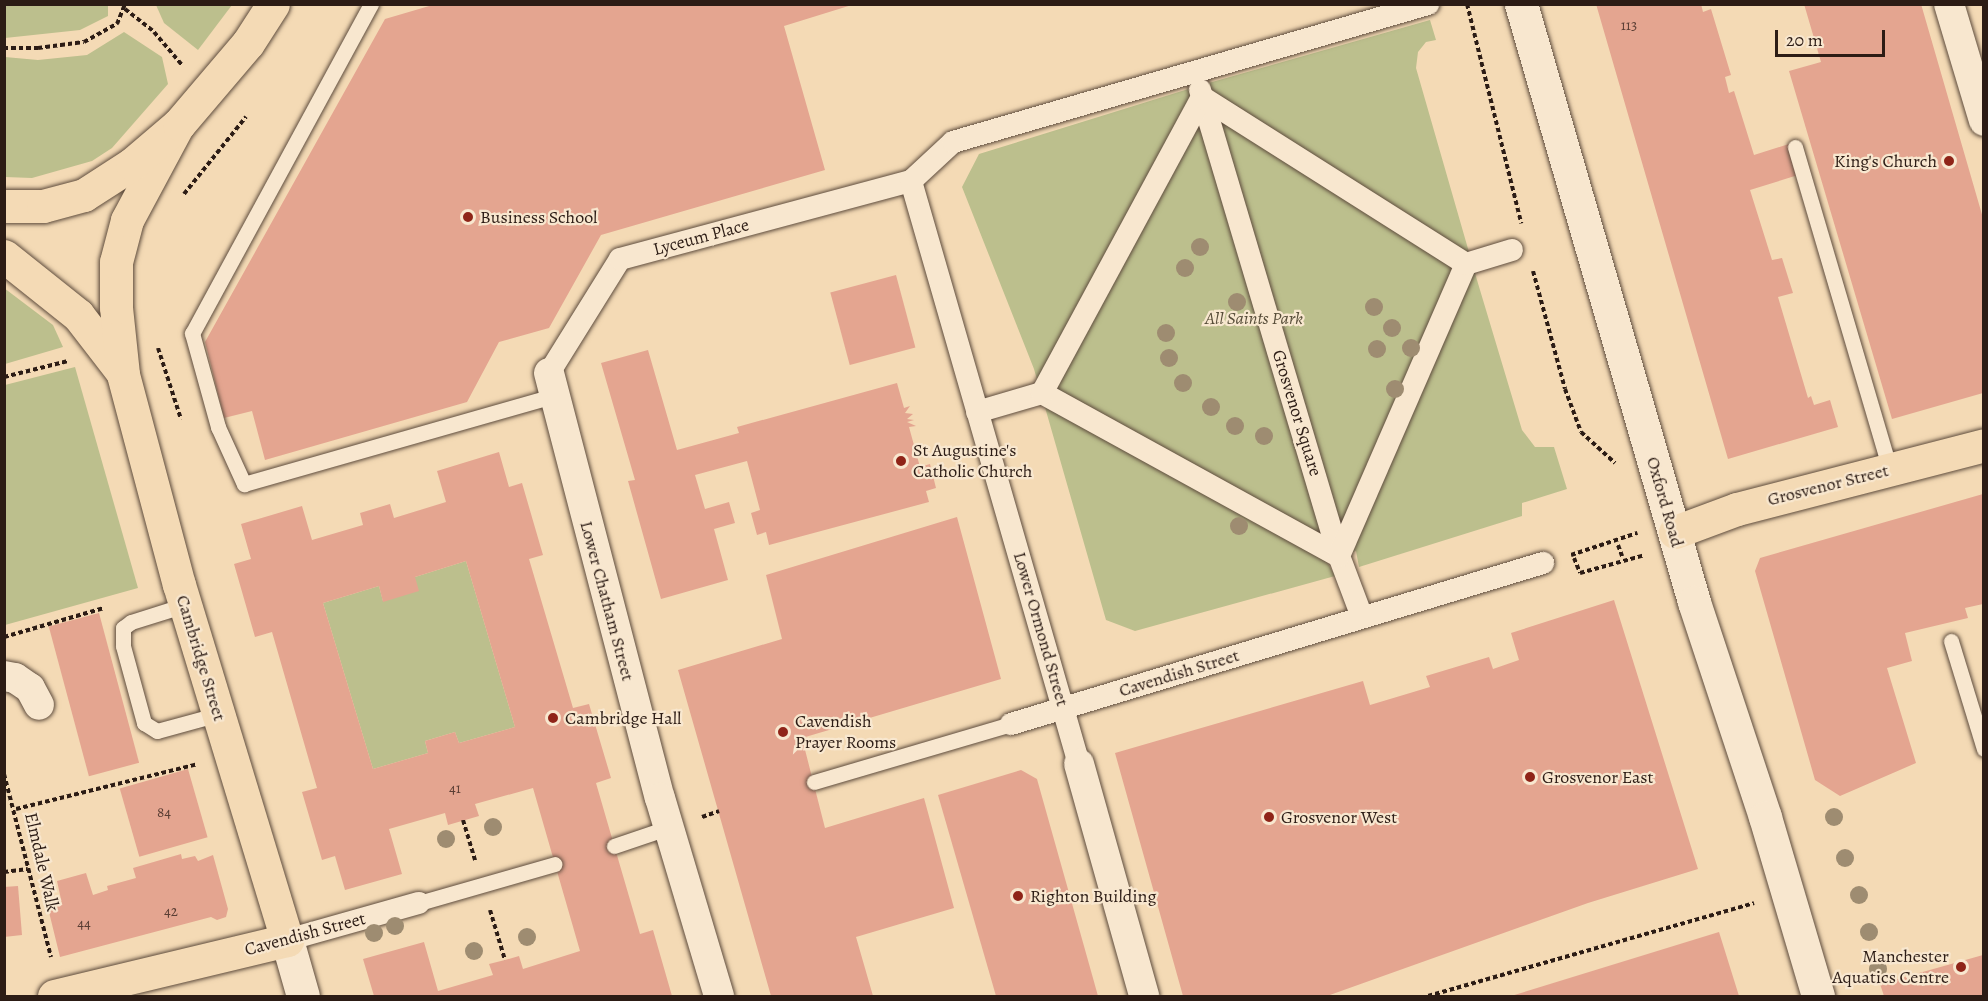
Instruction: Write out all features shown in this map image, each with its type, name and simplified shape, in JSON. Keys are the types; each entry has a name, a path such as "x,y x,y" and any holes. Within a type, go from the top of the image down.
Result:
{"main road":[{"name":"Oxford Road","path":"1521,4 1658,539 1787,894 1818,996"},
{"path":"4,206 43,206 84,195 132,164 179,123 248,43 273,6"},
{"name":"Cambridge Street","path":"179,123 127,220 116,262 116,307 123,374 185,605 287,940"},
{"name":"Cambridge Street","path":"4,256 78,315 123,374"},
{"name":"Grosvenor Street","path":"1658,539 1737,509 1983,445"},
{"path":"287,940 303,996"},
{"name":"Cavendish Street","path":"54,996 287,940"}],"street":[{"path":"911,181 953,142 1428,4"},
{"path":"1949,4 1983,121"},
{"name":"Grosvenor Square","path":"1194,72 1339,556 1362,617"},
{"path":"1042,393 1202,97 1466,264"},
{"name":"Lyceum Place","path":"550,385 620,259 911,181"},
{"name":"Lower Ormond Street","path":"911,181 1064,709 1144,996"},
{"path":"977,412 1042,393 1339,556 1466,264 1518,243"},
{"name":"Lower Chatham Street","path":"550,385 670,827 719,996"},
{"name":"Cavendish Street","path":"1011,724 1543,563"},
{"path":"4,676 15,678 30,688 39,705"},
{"name":"Cavendish Street","path":"287,940 419,903"}],"lane":[{"path":"371,4 192,333 218,427 244,484 550,385"},
{"path":"1795,147 1890,470"},
{"path":"185,605 131,622 123,628 123,646 144,723 157,731 219,714"},
{"path":"1951,641 1961,695 1983,749"},
{"name":"Cavendish Street","path":"814,782 1011,724"},
{"path":"614,846 670,827"},
{"name":"Cavendish Street","path":"419,903 555,864"}],"path":[{"path":"1467,4 1518,243"},
{"path":"4,48 38,48 84,42 117,24 125,7 154,32 183,67"},
{"path":"178,200 246,117"},
{"path":"1533,268 1565,389 1581,432 1623,470"},
{"path":"158,346 181,419"},
{"path":"4,377 77,359"},
{"path":"1658,539 1580,573 1573,555 1658,539"},
{"path":"1618,545 1622,556"},
{"path":"4,638 116,604"},
{"path":"15,809 232,756"},
{"name":"Elmdale Walk","path":"4,774 15,809 51,957"},
{"path":"4,872 28,869"},
{"path":"1428,996 1787,894"}],"green space":[{"path":"5,4 108,5 108,16 80,30 5,38"},
{"path":"156,5 232,5 198,50 164,23"},
{"name":"All Saints Park","path":"1430,20 1436,40 1426,42 1418,52 1416,68 1477,280 1522,430 1535,447 1554,447 1567,489 1522,503 1522,516 1359,567 1356,551 1326,560 1335,576 1135,631 1106,620 1034,369 962,187 979,154 1198,86"},
{"path":"124,32 162,57 168,84 112,148 92,161 32,178 5,177 5,57 38,60 87,55"},
{"path":"4,288 53,325 63,347 5,364"},
{"path":"75,367 138,588 5,625 5,385"},
{"path":"466,561 515,727 459,743 455,732 425,741 428,753 373,769 323,603 379,586 383,601 415,577"}],"building":[{"name":"Business School","path":"436,4 855,4 784,26 825,170 601,235 549,328 499,342 467,402 265,460 252,411 224,418 205,342 385,19"},
{"path":"1596,4 1701,4 1703,12 1711,9 1731,75 1725,77 1729,93 1734,91 1754,155 1789,144 1798,175 1750,190 1772,260 1782,258 1793,293 1778,297 1808,398 1811,396 1814,405 1830,400 1838,427 1728,459"},
{"path":"1804,4 1921,4 1983,218 1983,393 1892,419 1789,71 1821,62"},
{"path":"896,275 915,347 850,365 830,293"},
{"path":"648,350 677,450 739,433 737,427 897,383 904,408 910,406 905,413 913,414 907,419 914,420 907,422 916,426 909,427 920,467 930,464 936,488 926,491 929,502 769,545 766,532 757,535 751,513 760,510 747,461 695,475 705,509 729,502 735,523 714,529 728,580 661,599 628,481 635,480 601,363"},
{"name":"Cambridge Hall","path":"499,452 509,487 522,483 543,555 529,559 573,708 589,704 611,778 596,783 640,934 653,930 672,996 374,996 363,959 424,942 438,991 493,975 489,964 519,956 523,969 580,951 533,788 475,804 479,816 448,825 445,813 389,829 402,874 345,890 335,856 322,860 302,792 317,788 272,632 255,637 234,564 251,559 241,524 302,506 312,540 363,525 360,513 390,504 394,518 446,502 437,471","holes":["466,561 515,727 459,743 455,732 425,741 428,753 373,769 323,603 379,586 383,602 419,591 415,577"]},
{"path":"1983,494 1983,604 1965,608 1968,618 1905,633 1912,661 1887,668 1916,763 1840,796 1815,780 1755,571 1760,558"},
{"path":"957,517 1001,679 802,738 825,828 924,798 954,908 856,937 873,996 771,996 678,670 782,639 766,575"},
{"path":"1614,600 1698,869 1588,903 1327,996 1183,996 1115,753 1363,681 1370,705 1430,687 1426,676 1489,657 1493,669 1519,660 1511,633"},
{"path":"99,613 139,763 89,776 49,626"},
{"path":"188,769 208,837 139,857 120,789"},
{"name":"Righton Building","path":"1021,770 1037,779 1098,996 996,996 938,795"},
{"path":"181,854 182,859 195,856 198,861 213,855 228,909 226,917 217,920 211,917 60,957 48,908 62,904 57,881 86,873 93,895 108,890 107,886 136,878 133,868"},
{"path":"18,886 22,935 4,937 4,887"},
{"path":"1719,932 1739,996 1511,996"},
{"name":"Manchester Aquatics Centre","path":"1983,955 1983,996 1884,996 1880,984"}],"place":[{"name":"King's Church","path":"1949,161"},
{"name":"Business School","path":"468,217"},
{"name":"St Augustine's Catholic Church","path":"901,461"},
{"name":"Cambridge Hall","path":"553,718"},
{"name":"Cavendish Prayer Rooms","path":"783,732"},
{"name":"Grosvenor East","path":"1530,777"},
{"name":"Grosvenor West","path":"1269,817"},
{"name":"Righton Building","path":"1018,896"},
{"name":"Manchester Aquatics Centre","path":"1961,967"}]}
